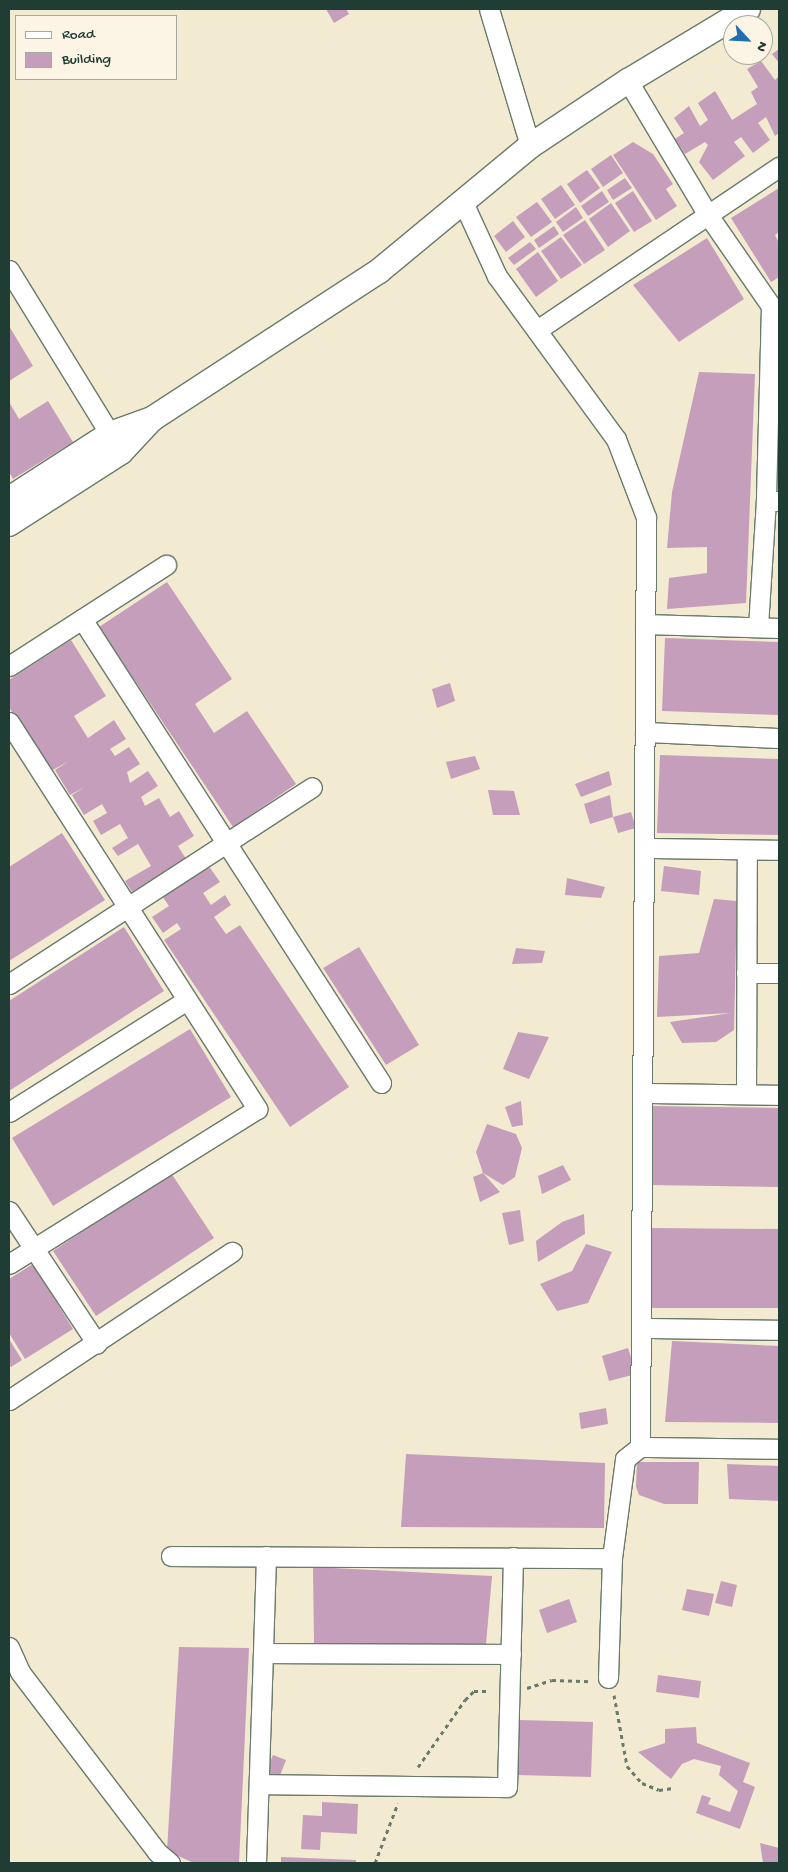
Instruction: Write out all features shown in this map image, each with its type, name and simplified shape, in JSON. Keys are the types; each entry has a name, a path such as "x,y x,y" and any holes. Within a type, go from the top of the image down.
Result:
{"street":[{"path":"489,9 530,146"},
{"path":"9,524 116,443 379,271 462,200 530,146 628,81 748,9"},
{"path":"628,81 708,215 771,306 775,381 772,501 758,628"},
{"path":"536,330 779,168"},
{"path":"462,200 497,276 616,439 646,517 640,1447"},
{"path":"9,270 116,443"},
{"path":"9,499 116,443"},
{"path":"9,666 166,565"},
{"path":"82,619 381,1083"},
{"path":"645,624 779,628"},
{"path":"9,722 256,1109 9,1264"},
{"path":"644,732 779,738"},
{"path":"9,984 312,787"},
{"path":"644,848 779,850"},
{"path":"746,1094 747,850"},
{"path":"746,973 779,973"},
{"path":"9,1112 187,1000"},
{"path":"642,1094 779,1095"},
{"path":"9,1211 98,1344"},
{"path":"9,1400 98,1344 232,1252"},
{"path":"642,1328 779,1330"},
{"path":"608,1678 612,1558 625,1459 640,1447 779,1449"},
{"path":"171,1556 612,1558"},
{"path":"256,1863 266,1556"},
{"path":"259,1784 507,1787 513,1557"},
{"path":"9,1647 20,1672 162,1860"},
{"path":"263,1653 511,1654"}],"building":[{"path":"326,9 346,9 349,14 334,23"},
{"path":"779,49 779,63 773,55"},
{"path":"754,65 764,65 775,80 779,76 779,133 775,136 766,117 758,123 770,140 753,153 741,137 734,142 745,156 713,180 699,162 708,145 705,142 685,154 675,139 684,133 674,118 689,106 700,126 708,120 698,103 715,91 732,120 757,104 751,92 758,87 747,69"},
{"path":"633,142 653,154 673,184 666,189 677,206 656,220 613,155"},
{"path":"611,155 623,173 603,187 591,169"},
{"path":"587,170 600,188 580,203 567,184"},
{"path":"625,178 632,188 613,200 607,190"},
{"path":"561,185 575,205 555,219 541,199"},
{"path":"779,188 779,232 775,235 779,243 779,277 771,282 731,218"},
{"path":"602,191 609,202 588,216 581,206"},
{"path":"633,191 652,221 634,232 615,203"},
{"path":"537,202 552,222 531,237 516,217"},
{"path":"611,203 630,231 608,247 589,219"},
{"path":"576,207 583,218 563,232 556,222"},
{"path":"585,220 605,250 584,264 563,235"},
{"path":"513,221 525,237 506,252 494,236"},
{"path":"554,226 559,234 539,248 534,240"},
{"path":"561,237 582,265 561,279 541,251"},
{"path":"707,238 744,299 679,342 633,285"},
{"path":"530,242 536,249 514,265 508,258"},
{"path":"538,252 558,281 536,297 516,269"},
{"path":"9,326 33,366 9,381"},
{"path":"699,372 755,374 746,603 667,609 669,578 707,573 707,547 667,548 672,492"},
{"path":"48,401 73,442 13,479 9,472 9,402 19,419"},
{"path":"167,582 232,679 195,704 214,733 247,711 296,784 233,827 99,627"},
{"path":"665,638 779,642 779,715 662,711"},
{"path":"71,640 106,696 74,716 88,738 114,720 126,739 110,749 115,756 129,747 140,764 127,772 130,783 148,771 158,786 141,797 145,806 159,798 170,817 179,811 194,836 178,846 186,859 132,892 125,881 151,866 138,844 118,856 112,848 128,838 120,824 101,835 93,821 107,813 102,804 84,815 72,795 85,787 70,795 55,770 69,761 49,772 9,707 9,680"},
{"path":"450,683 455,701 437,708 432,689"},
{"path":"660,755 779,759 779,835 657,833"},
{"path":"475,756 480,769 451,779 446,762"},
{"path":"609,771 612,785 581,797 575,784"},
{"path":"488,790 514,791 520,815 493,815"},
{"path":"610,795 613,817 590,824 584,804"},
{"path":"631,812 636,828 618,833 613,817"},
{"path":"62,833 105,900 9,961 9,867"},
{"path":"208,865 220,882 203,893 211,905 225,895 231,905 214,917 226,934 240,925 349,1087 290,1127 164,940 181,929 177,923 163,933 152,917 169,906 162,896"},
{"path":"664,866 701,871 699,895 661,891"},
{"path":"567,878 605,887 601,898 565,895"},
{"path":"714,899 737,901 734,1030 716,1042 682,1043 670,1022 731,1013 657,1017 659,956 699,953"},
{"path":"124,927 164,991 9,1091 9,1001"},
{"path":"359,947 419,1045 386,1065 323,968"},
{"path":"516,948 545,951 542,963 512,964"},
{"path":"190,1029 231,1097 53,1206 12,1138"},
{"path":"518,1032 549,1037 529,1079 503,1069"},
{"path":"521,1101 523,1125 512,1127 505,1107"},
{"path":"651,1106 779,1108 779,1187 649,1185"},
{"path":"487,1124 516,1134 522,1148 515,1177 503,1185 483,1173 476,1152"},
{"path":"563,1165 571,1180 542,1194 538,1176"},
{"path":"171,1173 214,1238 96,1316 53,1251"},
{"path":"483,1173 500,1192 480,1202 473,1177"},
{"path":"520,1210 524,1241 509,1245 502,1213"},
{"path":"584,1214 585,1234 538,1262 536,1241 562,1222"},
{"path":"649,1228 779,1229 779,1308 649,1308"},
{"path":"586,1244 612,1252 588,1303 557,1311 540,1284 572,1271"},
{"path":"33,1264 73,1329 25,1359 9,1333 9,1279"},
{"path":"9,1339 22,1360 11,1367 9,1364"},
{"path":"672,1341 779,1346 779,1423 665,1422"},
{"path":"628,1348 636,1374 609,1381 602,1356"},
{"path":"606,1408 608,1424 581,1429 579,1413"},
{"path":"406,1454 605,1463 604,1528 401,1527"},
{"path":"637,1462 699,1462 698,1504 664,1504 639,1495 636,1487"},
{"path":"727,1464 779,1466 779,1501 729,1499"},
{"path":"313,1567 492,1576 486,1644 314,1645"},
{"path":"721,1581 737,1585 732,1607 715,1603"},
{"path":"687,1589 714,1594 709,1616 682,1610"},
{"path":"569,1599 577,1622 547,1633 539,1610"},
{"path":"179,1647 249,1648 239,1863 194,1863 167,1851"},
{"path":"658,1675 701,1681 699,1698 656,1692"},
{"path":"519,1720 593,1722 591,1777 517,1775"},
{"path":"696,1727 697,1743 750,1763 743,1782 755,1787 740,1829 696,1813 702,1795 711,1798 708,1804 730,1812 738,1791 719,1775 721,1766 694,1759 682,1764 671,1779 638,1752 665,1743 665,1729"},
{"path":"273,1755 286,1760 279,1778 266,1773"},
{"path":"322,1802 358,1804 357,1834 321,1832 320,1850 301,1849 303,1815 322,1816"},
{"path":"760,1843 779,1848 779,1863 763,1863"},
{"path":"281,1857 356,1860 356,1863 281,1863"}]}
